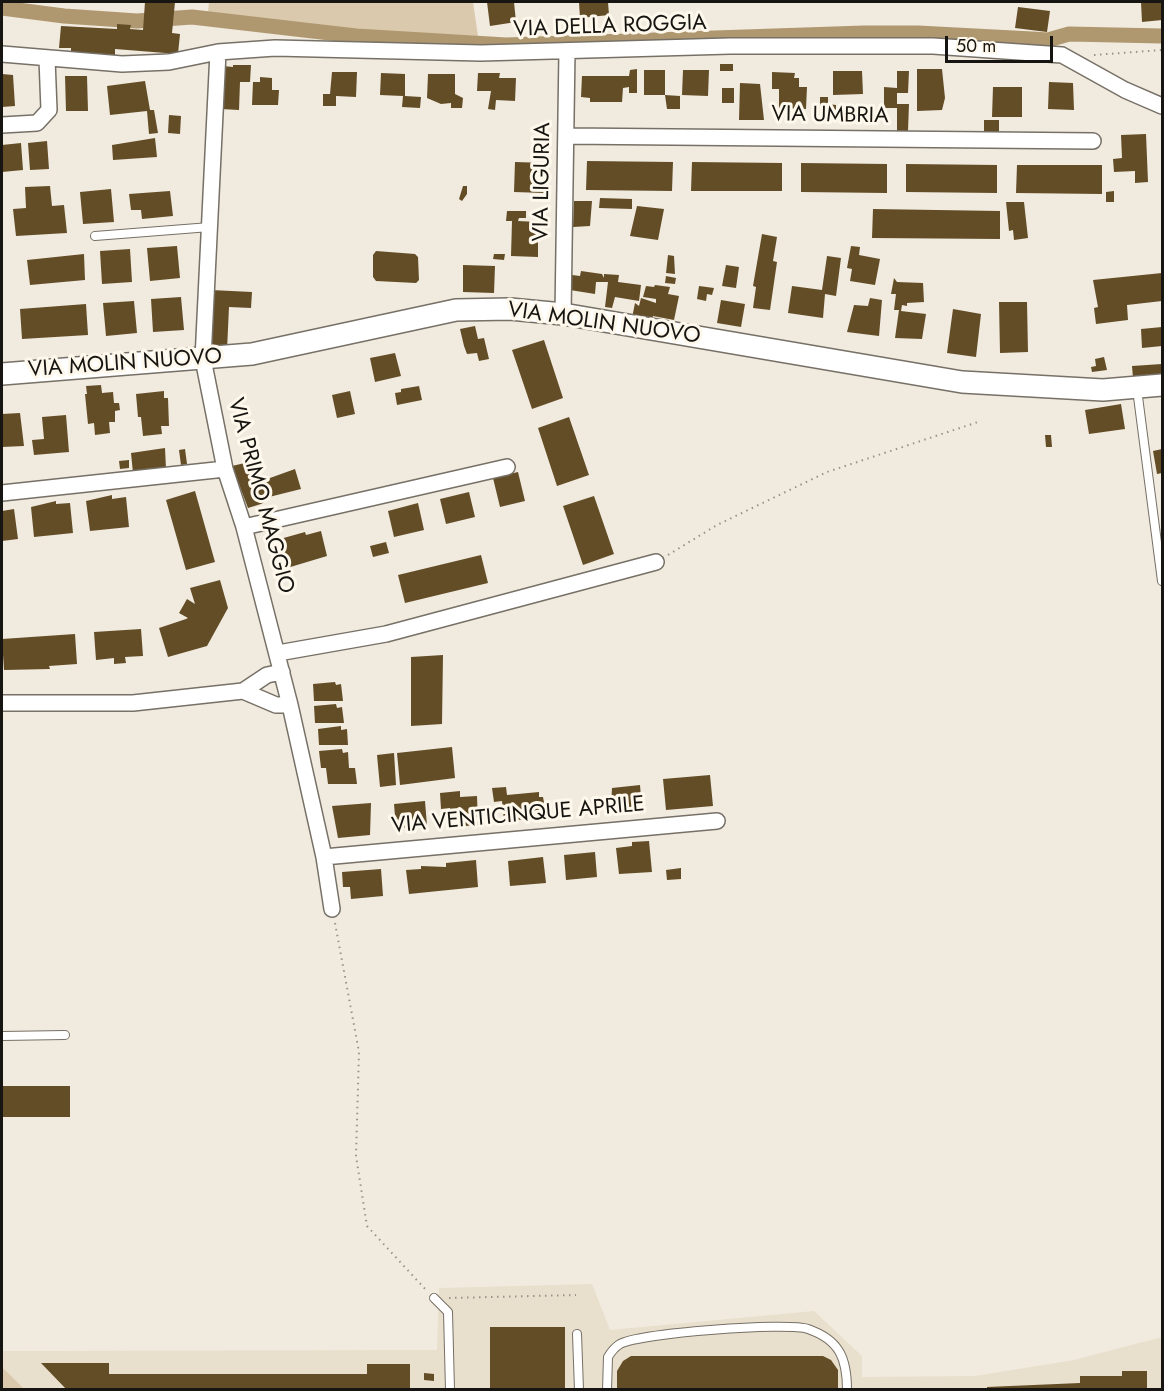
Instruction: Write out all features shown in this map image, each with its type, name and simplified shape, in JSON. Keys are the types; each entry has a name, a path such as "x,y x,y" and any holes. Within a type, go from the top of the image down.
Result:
{"main road":[{"name":"VIA MOLIN NUOVO","path":"2,374 252,354 456,310 510,309 563,314 962,382 1103,390 1162,385"}],"street":[{"name":"VIA DELLA ROGGIA","path":"2,54 122,64 169,62 218,52 275,48 481,53 876,44 1062,55 1125,90 1162,106"},
{"name":"VIA LIGURIA","path":"563,314 567,182 567,51"},
{"name":"VIA PRIMO MAGGIO","path":"218,52 203,359 225,469 244,527 278,653 324,856 332,909"},
{"path":"2,126 37,123 49,110 47,59"},
{"name":"VIA UMBRIA","path":"567,136 1093,141"},
{"path":"244,527 507,466"},
{"path":"2,493 225,469"},
{"path":"278,653 386,634 656,562"},
{"path":"2,703 133,703 243,691 267,675 282,672"},
{"path":"243,691 276,705 290,705"},
{"name":"VIA VENTICINQUE APRILE","path":"324,856 717,821"}],"lane":[{"path":"95,236 210,226"},
{"path":"1137,387 1162,581"},
{"path":"2,1036 65,1035"},
{"path":"434,1298 448,1312 450,1389"},
{"path":"608,1389 608,1358 621,1344 718,1329 793,1326 808,1329 837,1348 847,1367 847,1389"},
{"path":"578,1334 579,1389"}],"path":[{"path":"1093,55 1162,50"},
{"path":"656,562 717,525 827,472 981,421"},
{"path":"332,909 359,1052 356,1156 367,1226 434,1298 576,1295"}],"shaded area":[{"path":"209,2 473,2 478,36 358,30 208,13"},
{"path":"592,1284 610,1330 814,1311 862,1356 862,1377 975,1376 1074,1360 1162,1337 1162,1389 2,1390 2,1351 437,1350 439,1288"},
{"path":"2,1369 4,1369 24,1389 2,1389"}],"building":[{"path":"145,2 175,2 172,33 180,34 178,54 115,49 115,58 71,56 71,48 59,48 61,26 117,29 117,24 131,25 130,29 143,30"},
{"path":"487,2 514,2 516,22 490,26"},
{"path":"579,2 608,2 609,15 580,18"},
{"path":"1141,2 1162,2 1162,20 1142,22"},
{"path":"1018,7 1050,11 1047,32 1015,28"},
{"path":"720,64 733,64 733,71 720,71"},
{"path":"233,65 251,65 250,82 240,82 239,110 221,109 223,66 233,67"},
{"path":"637,69 637,93 629,93 629,87 623,88 622,102 590,102 590,98 581,97 582,76 629,76 630,70"},
{"path":"917,69 942,69 945,98 942,110 917,111"},
{"path":"644,70 665,70 665,95 644,95"},
{"path":"683,70 709,70 708,96 682,95"},
{"path":"833,71 862,71 863,94 833,95"},
{"path":"897,71 909,71 908,93 897,93 897,104 909,104 908,131 897,131 897,108 884,108 884,87 897,88"},
{"path":"332,72 357,72 356,97 336,96 336,106 323,106 323,94 330,94"},
{"path":"772,72 795,73 794,78 799,78 799,87 807,87 806,109 779,108 779,89 772,89"},
{"path":"381,73 405,74 405,96 421,97 420,108 402,107 403,96 380,95"},
{"path":"478,73 500,73 499,78 516,78 515,101 496,100 495,110 488,109 491,91 477,91"},
{"path":"2,74 13,75 15,106 2,107"},
{"path":"428,74 455,74 455,94 463,98 462,108 451,108 451,103 441,104 427,98"},
{"path":"65,76 87,76 88,111 66,111"},
{"path":"260,77 272,78 272,90 279,90 278,105 252,105 253,82 260,82"},
{"path":"145,81 150,110 154,110 158,133 149,134 147,111 110,115 107,86"},
{"path":"1049,82 1073,83 1074,110 1048,109"},
{"path":"740,83 760,84 764,120 739,120"},
{"path":"993,87 1022,87 1022,117 992,117"},
{"path":"722,88 734,88 734,103 722,103"},
{"path":"665,95 680,96 680,109 667,109"},
{"path":"820,97 828,97 828,104 836,105 836,119 828,119 828,109 820,110"},
{"path":"169,115 181,116 180,134 168,133"},
{"path":"984,120 999,120 999,132 984,132"},
{"path":"1146,134 1148,182 1135,183 1135,171 1114,172 1113,159 1122,158 1121,135"},
{"path":"155,138 157,157 113,160 112,145"},
{"path":"47,141 49,169 30,170 28,143"},
{"path":"21,143 23,170 2,172 2,145"},
{"path":"587,161 673,162 672,191 586,190"},
{"path":"515,162 546,163 544,193 514,192"},
{"path":"692,162 782,163 782,191 691,191"},
{"path":"801,163 887,164 887,193 801,192"},
{"path":"906,164 997,165 997,193 906,192"},
{"path":"1017,165 1102,165 1102,194 1016,193"},
{"path":"50,186 52,206 64,205 67,233 16,236 13,209 26,208 25,187"},
{"path":"463,186 467,186 467,194 462,201 459,199"},
{"path":"111,189 114,222 83,224 80,192"},
{"path":"170,191 173,216 142,219 141,210 131,210 129,194"},
{"path":"1114,191 1114,202 1106,202 1106,192"},
{"path":"600,198 632,199 632,209 599,208"},
{"path":"574,201 592,201 590,226 573,227"},
{"path":"1006,202 1024,202 1028,238 1014,240 1013,230 1009,231"},
{"path":"637,206 664,209 658,240 630,236"},
{"path":"873,209 1000,211 1000,239 872,238"},
{"path":"507,211 526,211 526,218 519,218 518,221 538,222 538,257 511,256 512,221 506,221"},
{"path":"762,234 777,237 773,261 777,262 770,310 753,308 756,287 753,286"},
{"path":"177,246 180,278 150,281 147,248"},
{"path":"851,246 860,247 859,255 880,259 875,285 850,281 852,269 847,268"},
{"path":"130,249 132,282 102,284 100,251"},
{"path":"376,251 415,254 418,257 419,280 416,283 376,281 373,277 373,255"},
{"path":"84,254 85,280 30,285 27,260"},
{"path":"494,254 505,254 504,260 493,259"},
{"path":"668,255 674,256 675,274 666,273"},
{"path":"827,256 841,258 836,296 825,294 823,318 788,313 792,286 822,290"},
{"path":"463,265 495,266 494,293 463,292"},
{"path":"726,265 739,267 736,288 722,286"},
{"path":"581,271 602,274 604,278 604,274 619,275 618,282 641,285 639,301 615,297 612,308 605,307 608,282 596,282 595,294 570,290 572,275 580,276"},
{"path":"1162,273 1162,301 1127,305 1128,320 1096,324 1094,308 1098,307 1093,280"},
{"path":"666,276 676,278 675,284 665,283"},
{"path":"894,278 897,282 923,283 924,302 907,303 907,306 902,305 901,311 926,314 922,339 895,338 899,310 894,310 896,294 891,294"},
{"path":"655,285 670,287 668,294 679,296 674,320 653,316 652,322 632,318 635,303 639,306 641,298 656,303 656,299 643,297 646,286 654,287"},
{"path":"699,286 714,288 712,295 707,294 706,301 697,299"},
{"path":"211,290 252,292 251,308 229,307 227,350 208,349"},
{"path":"181,297 184,330 153,332 151,299"},
{"path":"870,298 882,300 879,336 847,332 854,305 868,306"},
{"path":"721,300 745,304 741,327 717,323"},
{"path":"134,301 137,333 106,336 103,303"},
{"path":"999,302 1027,302 1028,352 1000,353"},
{"path":"86,304 88,335 22,339 20,309"},
{"path":"953,309 981,314 976,357 947,353"},
{"path":"475,326 478,339 484,338 489,359 479,361 477,353 467,354 460,329"},
{"path":"1162,327 1162,346 1142,348 1141,329"},
{"path":"544,340 563,398 532,409 512,350"},
{"path":"395,353 401,376 375,382 370,358"},
{"path":"1104,357 1107,370 1092,372 1091,367 1096,366 1095,359"},
{"path":"1162,364 1162,375 1133,378 1132,366"},
{"path":"101,385 102,393 113,392 114,403 119,403 120,410 115,411 115,422 109,422 110,433 95,435 94,423 88,424 85,394 87,394 86,386"},
{"path":"419,386 422,400 397,405 395,393 401,392 401,389"},
{"path":"164,391 164,398 168,398 169,426 161,426 162,434 143,436 141,417 138,417 136,394"},
{"path":"350,391 355,414 337,418 332,395"},
{"path":"1121,404 1125,429 1089,434 1085,410"},
{"path":"20,413 24,446 2,447 2,414"},
{"path":"66,415 69,452 34,455 32,440 44,439 42,417"},
{"path":"569,417 589,475 557,486 538,428"},
{"path":"1045,435 1051,435 1052,447 1046,447"},
{"path":"165,448 166,469 133,473 131,453"},
{"path":"185,449 187,464 181,465 179,450"},
{"path":"1162,449 1162,473 1157,474 1153,451"},
{"path":"129,460 129,468 120,469 119,461"},
{"path":"249,462 256,483 295,469 301,489 265,498 266,501 261,504 248,508 232,466"},
{"path":"518,472 525,501 500,507 493,478"},
{"path":"195,491 215,562 186,570 166,500"},
{"path":"469,492 475,517 446,524 440,499"},
{"path":"112,495 112,499 126,497 129,527 90,531 86,501"},
{"path":"594,496 614,554 583,565 563,506"},
{"path":"56,501 56,504 70,503 73,533 34,537 31,507"},
{"path":"418,503 424,530 394,537 388,511"},
{"path":"14,509 18,539 2,541 2,511"},
{"path":"321,531 327,556 287,568 280,539 305,532 306,535"},
{"path":"386,542 389,553 373,557 370,546"},
{"path":"481,555 488,583 405,603 398,575"},
{"path":"220,580 228,608 207,646 168,657 159,628 188,618 179,613 187,599 195,604 190,588"},
{"path":"141,629 143,656 125,657 126,663 114,664 114,658 96,660 94,632"},
{"path":"75,634 77,664 49,666 50,669 4,670 2,639"},
{"path":"443,655 442,724 411,726 411,657"},
{"path":"335,682 336,685 341,684 343,701 314,701 313,684"},
{"path":"336,704 337,708 342,707 344,723 315,723 314,706"},
{"path":"341,726 341,730 347,729 348,745 319,745 318,729"},
{"path":"452,747 455,778 400,785 397,753"},
{"path":"342,749 343,753 348,752 349,768 355,768 357,784 328,784 326,768 321,768 319,751"},
{"path":"394,753 396,785 380,787 377,755"},
{"path":"710,775 713,806 666,810 663,779"},
{"path":"640,785 642,810 614,815 611,805 612,788"},
{"path":"506,787 507,795 539,792 539,797 543,797 545,808 540,809 541,818 504,821 502,801 494,802 492,788"},
{"path":"460,791 460,797 477,796 478,825 451,827 450,808 441,809 440,793"},
{"path":"425,801 427,826 396,828 394,804"},
{"path":"371,803 370,835 338,838 332,806"},
{"path":"649,841 652,872 619,874 616,848 632,846 632,842"},
{"path":"595,852 597,877 566,880 564,855"},
{"path":"543,857 546,883 510,886 508,861"},
{"path":"476,860 478,887 409,894 406,870 421,869 421,866 446,867 446,863"},
{"path":"681,868 681,879 667,880 666,870"},
{"path":"381,869 383,896 351,899 350,887 343,887 342,872"},
{"path":"2,1086 70,1086 70,1117 2,1117"},
{"path":"490,1327 565,1327 565,1390 490,1390"},
{"path":"631,1356 823,1356 831,1360 838,1370 838,1390 617,1390 617,1371 623,1361"},
{"path":"41,1363 109,1363 109,1374 367,1374 367,1364 410,1364 410,1390 67,1390"},
{"path":"1122,1371 1147,1371 1147,1390 987,1390 987,1387 1080,1383 1080,1376 1122,1376"},
{"path":"424,1373 434,1374 434,1381 424,1380"}],"waterway":[{"path":"2,8 64,16 137,21 192,17 356,36 506,45 864,33 918,33 1048,40 1069,34 1162,36"}]}
